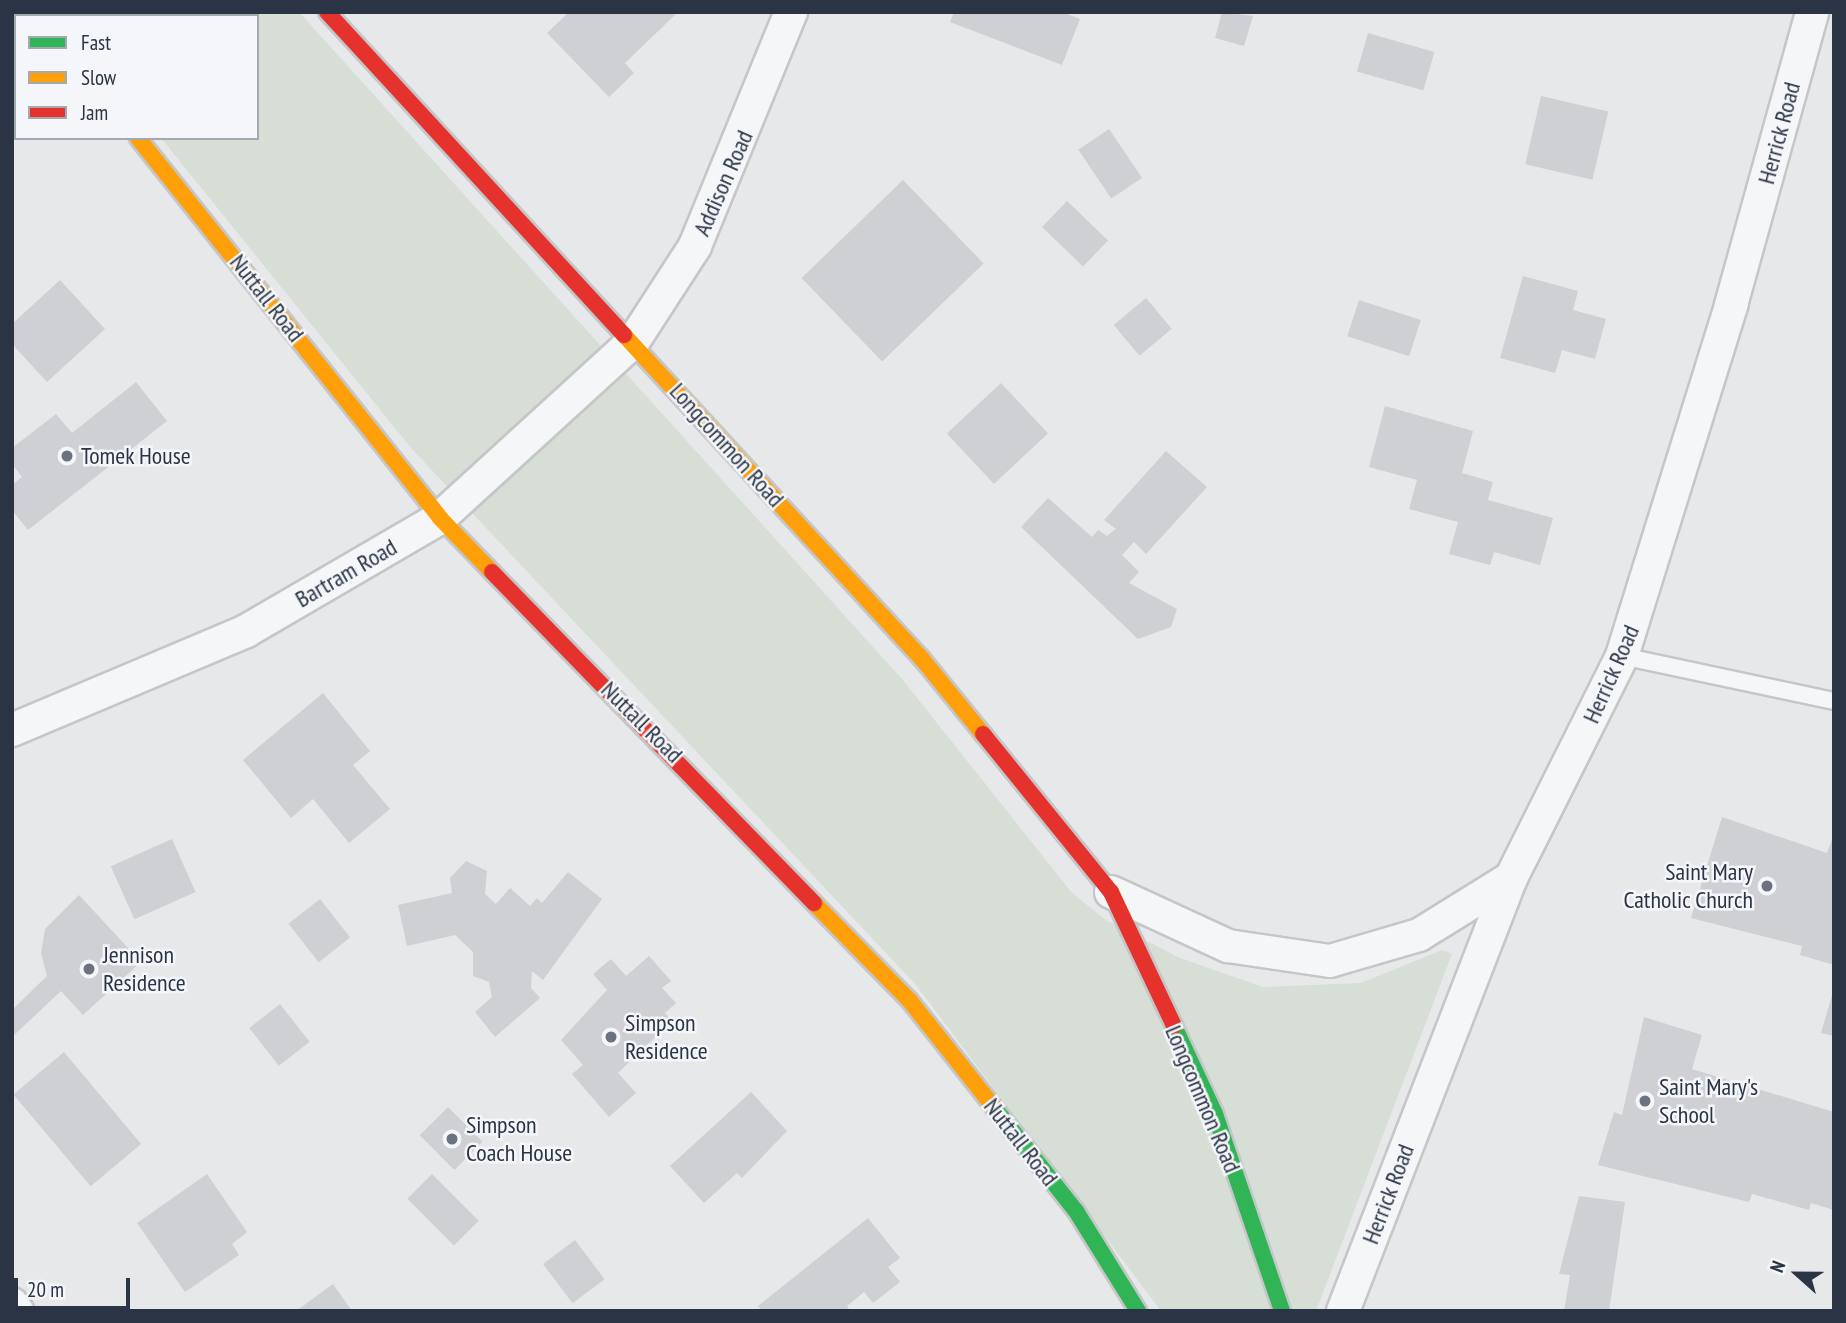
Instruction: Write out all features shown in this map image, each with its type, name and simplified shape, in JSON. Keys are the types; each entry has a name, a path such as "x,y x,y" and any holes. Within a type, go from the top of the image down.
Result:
{"street":[{"name":"Longcommon Road","path":"327,12 922,659 1111,892 1215,1114 1282,1311"},
{"name":"Addison Road","path":"633,342 695,246 791,12"},
{"name":"Herrick Road","path":"1343,1311 1511,878 1622,656 1724,330 1812,12"},
{"name":"Nuttall Road","path":"140,140 440,518 910,1001 1076,1211 1138,1311"},
{"name":"Bartram Road","path":"12,730 246,631 440,518 633,342"},
{"name":"Longcommon Road","path":"1111,892 1228,946 1329,961 1419,935 1511,878"},
{"path":"12,1304 17,1311"}],"lane":[{"path":"1622,656 1834,701"}],"shaded area":[{"path":"35,12 299,12 902,679 1072,893 1106,920 1180,958 1263,987 1361,983 1442,950 1452,954 1316,1311 1161,1311 916,985 411,448 163,140 259,140 259,14"}],"building":[{"path":"569,12 678,12 625,63 634,73 609,97 547,33"},
{"path":"954,12 1062,12 1080,19 1062,65 950,22"},
{"path":"1222,12 1253,16 1244,46 1215,38"},
{"path":"1368,33 1434,52 1423,90 1357,71"},
{"path":"1541,96 1608,112 1592,180 1525,164"},
{"path":"1109,129 1142,178 1111,199 1078,150"},
{"path":"903,180 984,263 882,361 802,278"},
{"path":"1067,201 1108,241 1083,266 1042,227"},
{"path":"1523,276 1578,291 1573,310 1606,319 1595,359 1562,350 1555,373 1500,358"},
{"path":"60,280 105,329 47,382 12,344 12,324"},
{"path":"1146,298 1172,329 1140,356 1114,325"},
{"path":"1359,300 1421,320 1409,356 1347,336"},
{"name":"Tomek House","path":"136,382 167,421 28,530 12,510 12,485 22,477 12,464 12,448 56,414 72,433"},
{"path":"1001,383 1048,433 994,484 947,433"},
{"path":"1385,406 1473,431 1462,473 1493,482 1488,500 1553,518 1540,565 1494,552 1490,565 1449,554 1458,522 1409,509 1417,480 1369,467"},
{"path":"1166,451 1207,487 1146,554 1134,542 1122,555 1139,572 1129,583 1177,609 1171,627 1138,639 1021,527 1048,498 1092,537 1098,530 1107,536 1116,529 1104,520"},
{"path":"323,693 370,751 353,765 390,809 349,843 313,799 291,818 243,760"},
{"name":"Saint Mary Catholic Church","path":"1722,817 1827,853 1834,834 1834,965 1800,955 1802,946 1691,918"},
{"path":"172,839 196,892 134,919 111,866"},
{"path":"466,861 487,871 485,894 496,904 510,888 530,906 537,898 542,903 568,872 602,899 543,980 532,971 531,988 540,998 495,1037 475,1012 492,997 489,982 473,976 473,952 455,935 407,946 398,905 452,893 450,878"},
{"name":"Jennison Residence","path":"79,895 141,962 83,1015 61,991 12,1037 12,1010 47,976 41,953 45,929"},
{"path":"320,899 350,938 319,962 288,924"},
{"name":"Simpson Residence","path":"649,956 671,981 662,988 676,1003 665,1013 672,1021 618,1073 636,1093 609,1117 572,1074 583,1065 561,1040 607,990 593,974 611,959 626,976"},
{"path":"1834,993 1834,1036 1821,1033"},
{"path":"280,1004 310,1042 279,1066 249,1028"},
{"path":"1644,1017 1702,1035 1692,1069 1834,1112 1834,1210 1811,1203 1809,1210 1752,1194 1749,1202 1598,1165 1614,1112 1622,1115"},
{"path":"64,1052 141,1144 91,1186 13,1094"},
{"path":"751,1092 787,1131 742,1178 737,1173 704,1203 670,1166"},
{"name":"Simpson Coach House","path":"448,1107 483,1142 454,1170 420,1135"},
{"path":"207,1174 247,1232 232,1244 239,1255 185,1292 137,1223"},
{"path":"432,1174 479,1221 454,1245 407,1199"},
{"path":"1579,1196 1625,1202 1609,1311 1564,1311 1570,1275 1559,1274"},
{"path":"868,1218 900,1258 888,1267 900,1282 873,1303 864,1292 847,1306 850,1311 762,1311 758,1306"},
{"path":"575,1240 604,1279 573,1303 543,1264"},
{"path":"333,1284 352,1311 296,1311"}],"traffic: fast":[{"path":"1174,1026 1215,1114 1282,1311"},
{"path":"993,1106 1076,1211 1138,1311"}],"traffic: slow":[{"path":"140,140 440,518 492,572"},
{"path":"624,335 922,659 983,734"},
{"path":"814,903 910,1001 993,1106"}],"traffic: jam":[{"path":"327,12 624,335"},
{"path":"492,572 814,903"},
{"path":"983,734 1111,892 1174,1026"}],"place":[{"name":"Tomek House","path":"67,456"},
{"name":"Saint Mary Catholic Church","path":"1767,886"},
{"name":"Jennison Residence","path":"89,969"},
{"name":"Simpson Residence","path":"611,1037"},
{"name":"Saint Mary's School","path":"1645,1101"},
{"name":"Simpson Coach House","path":"452,1139"}]}
